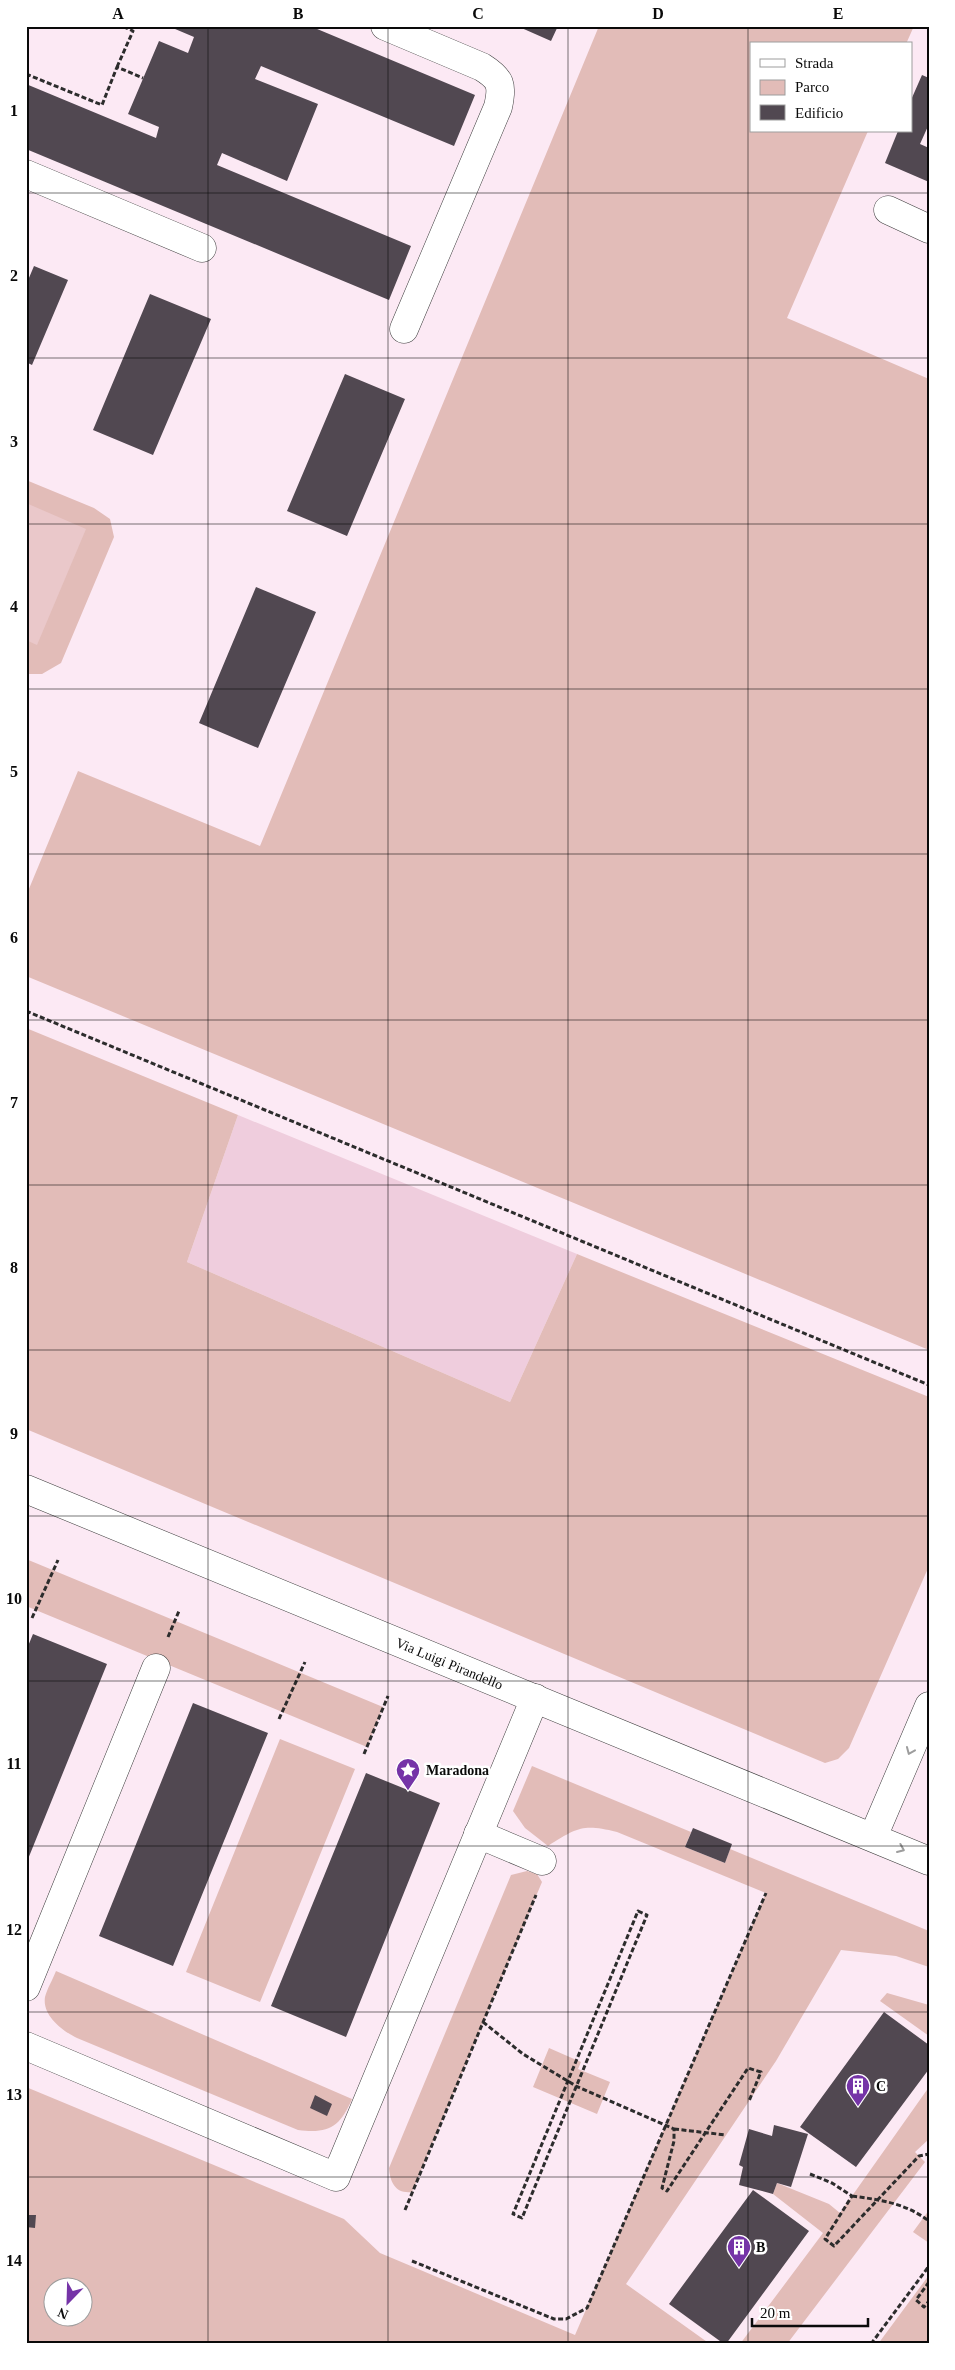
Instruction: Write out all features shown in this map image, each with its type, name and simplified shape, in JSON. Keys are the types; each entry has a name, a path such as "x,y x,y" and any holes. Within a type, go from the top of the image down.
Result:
{"street":[{"path":"385,26 482,67 492,73 500,83 501,94 498,107 404,329"},
{"path":"26,174 202,248"},
{"path":"888,210 929,229"},
{"name":"Via Luigi Pirandello","path":"26,1489 929,1861"},
{"path":"26,1987 156,1668"},
{"path":"26,2046 336,2177 535,1698"},
{"path":"873,1837 929,1706"},
{"path":"478,1834 542,1861"}],"path":[{"path":"26,74 102,105 132,31 122,26"},
{"path":"117,67 143,78"},
{"path":"26,1010 929,1385"},
{"path":"32,1618 58,1560"},
{"path":"279,1719 305,1662"},
{"path":"364,1754 388,1696"},
{"path":"405,2210 538,1891"},
{"path":"412,2261 554,2319 566,2319 576,2316 587,2308 766,1893"},
{"path":"638,1912 647,1915 576,2086 522,2218 513,2214 638,1912"},
{"path":"483,2022 510,2045 576,2086 674,2129 726,2136"},
{"path":"674,2129 674,2141 662,2188 667,2191 748,2068 761,2072 749,2101"},
{"path":"852,2196 825,2240 834,2246 919,2156 929,2154"},
{"path":"810,2174 832,2183 852,2196 908,2208 929,2221"},
{"path":"871,2344 929,2266"},
{"path":"929,2282 916,2300 924,2307 929,2301"}],"shaded area":[{"path":"26,503 86,529 37,645 26,640"},
{"path":"238,1115 577,1254 510,1402 187,1262"}],"green space":[{"path":"599,26 914,26 907,42 750,42 750,132 868,132 787,318 929,379 929,1350 26,976 26,896 78,771 260,846"},
{"path":"26,480 94,508 110,519 114,537 61,663 42,674 26,674"},
{"path":"26,1028 238,1115 187,1262 510,1402 577,1254 929,1397 929,1566 849,1748 838,1759 825,1763 26,1429"},
{"path":"26,1559 383,1707 367,1747 26,1606"},
{"path":"280,1739 355,1769 260,2002 186,1972"},
{"path":"532,1766 691,1832 685,1847 725,1863 730,1849 929,1931 929,1967 896,1956 841,1950 776,2061 626,2284 710,2344 26,2344 26,2087 344,2219 380,2253 575,2335 766,1893 617,1832 596,1828 581,1829 548,1846 525,1828 513,1811"},
{"path":"527,1871 537,1874 542,1882 412,2192 402,2191 392,2183 389,2168 511,1875"},
{"path":"56,1971 352,2099 348,2109 338,2122 326,2129 318,2131 298,2130 77,2038 55,2022 45,2004 47,1991"},
{"path":"887,1993 929,2005 929,2036 880,2001"},
{"path":"549,2048 581,2062 578,2069 610,2082 597,2114 533,2087"},
{"path":"929,2087 929,2139 915,2152 925,2162 787,2344 740,2344 823,2233 773,2194 777,2183 829,2204 840,2213"},
{"path":"929,2210 929,2243 913,2232"},
{"path":"929,2275 929,2344 878,2344"}],"building":[{"path":"168,26 310,26 475,95 454,146 261,66 255,79 318,104 287,181 222,153 217,165 411,246 389,300 26,149 26,84 156,138 159,127 128,114 159,41 188,53 194,37"},
{"path":"517,26 558,26 551,41"},
{"path":"922,75 929,78 929,124 920,144 929,148 929,182 885,163 898,132 912,132 912,98"},
{"path":"34,266 68,280 32,365 26,362 26,285"},
{"path":"150,294 211,319 153,455 93,430"},
{"path":"345,374 405,399 347,536 287,511"},
{"path":"256,587 316,612 258,748 199,723"},
{"path":"33,1634 107,1664 26,1864 26,1651"},
{"path":"193,1703 268,1733 173,1966 99,1936"},
{"path":"366,1773 440,1803 346,2037 271,2006"},
{"path":"693,1828 732,1844 725,1863 685,1847"},
{"name":"C","path":"884,2012 929,2045 929,2069 856,2167 800,2127"},
{"path":"315,2095 332,2104 327,2116 310,2108"},
{"path":"774,2125 808,2134 791,2187 777,2183 773,2194 739,2185 743,2167 739,2165 749,2129 772,2136"},
{"name":"B","path":"753,2190 809,2231 726,2344 724,2344 669,2304"},
{"path":"26,2215 36,2215 35,2228 26,2227"}],"place":[{"name":"Maradona","path":"408,1791"},
{"name":"C","path":"858,2107"},
{"name":"B","path":"739,2268"}]}
